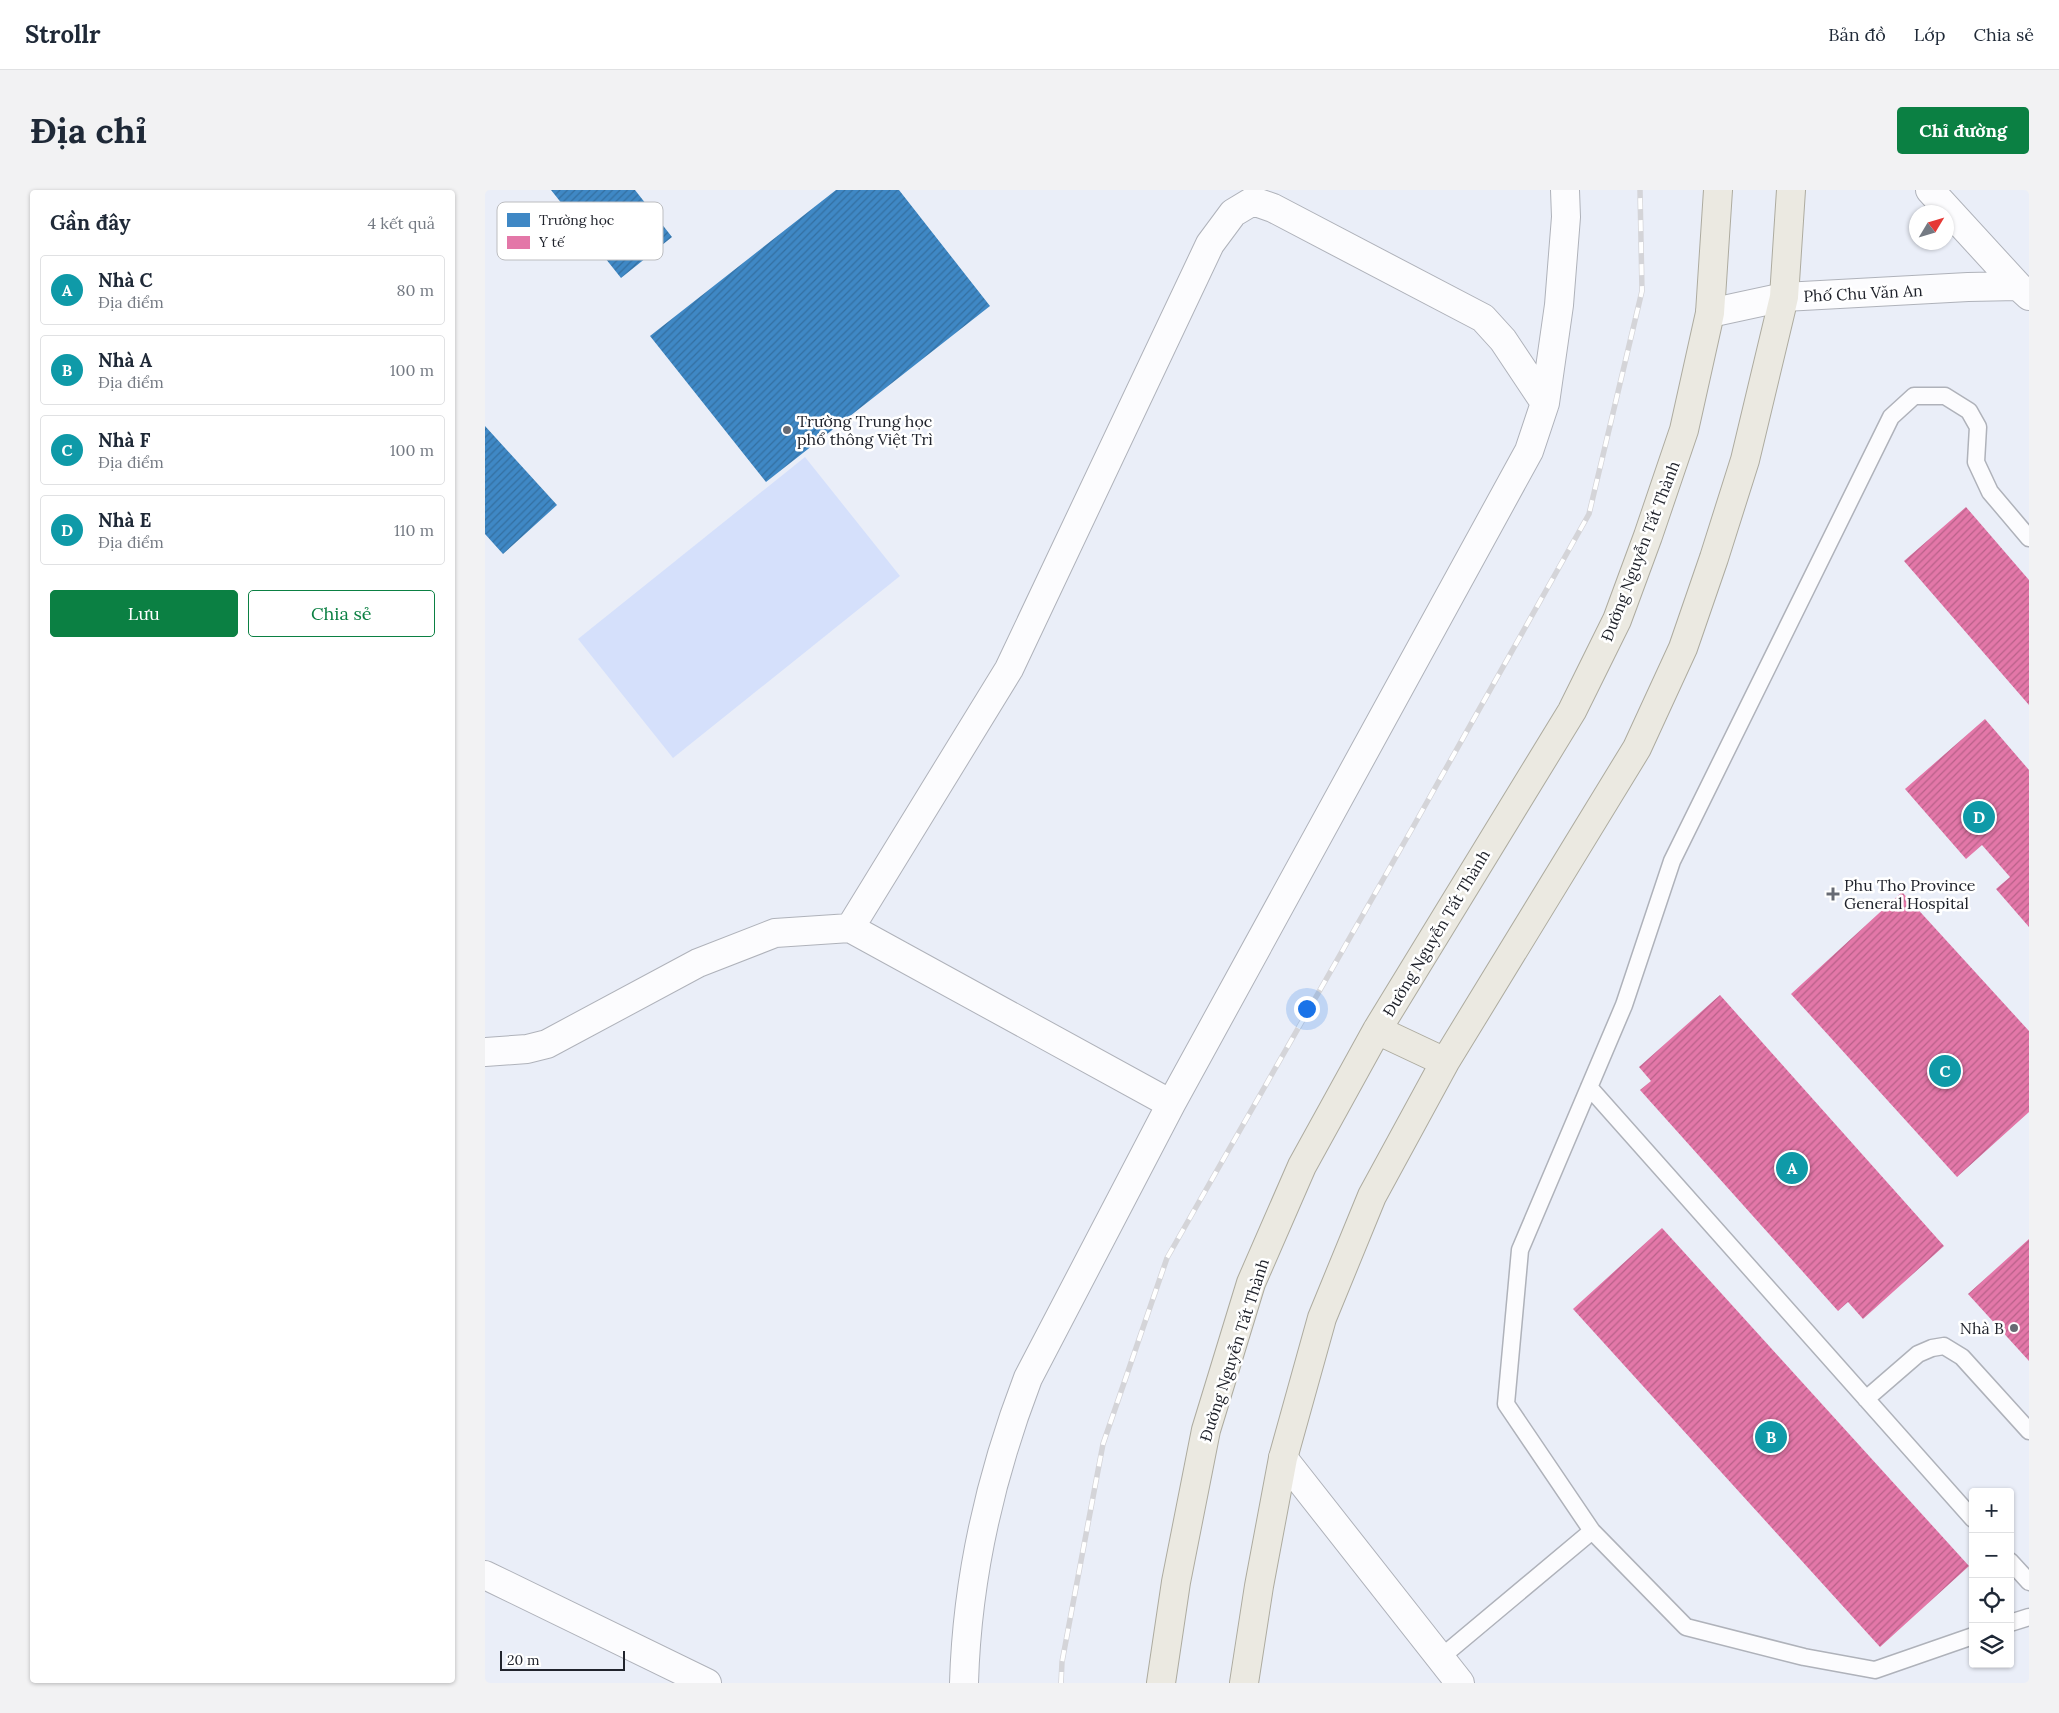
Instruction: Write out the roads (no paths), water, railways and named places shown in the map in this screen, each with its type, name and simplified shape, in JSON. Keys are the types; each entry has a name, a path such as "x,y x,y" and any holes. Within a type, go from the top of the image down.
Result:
{"main road":[{"name":"Đường Nguyễn Tất Thành","path":"1161,1683 1177,1582 1206,1430 1251,1283 1302,1166 1377,1030 1572,711 1617,620 1649,536 1684,430 1710,313 1718,190"},
{"path":"1244,1683 1259,1586 1283,1458 1325,1309 1372,1196 1445,1062 1637,748 1683,648 1745,460 1784,298 1791,190"},
{"path":"1377,1030 1445,1062"}],"street":[{"path":"964,1683 968,1616 976,1557 991,1492 1012,1420 1028,1378 1171,1104 1529,451 1545,403 1559,305 1565,190"},
{"name":"Phố Chu Văn An","path":"1930,190 2023,291"},
{"path":"850,928 1009,669 1210,244 1233,213 1255,195 1273,208 1483,318 1503,340 1545,403"},
{"name":"Phố Chu Văn An","path":"1710,313 1784,298 1968,286 2023,291"},
{"path":"485,1052 527,1049 547,1044 698,963 775,933 850,928 1171,1104"},
{"path":"1283,1458 1459,1683"},
{"path":"485,1575 707,1683"}],"lane":[{"path":"1969,1637 1875,1670 1804,1656 1686,1627 1593,1531 1506,1404 1520,1250 1624,1005 1672,861 1891,417 1915,396 1945,396 1969,410 1978,428 1975,462 1989,492 2029,538"},
{"path":"1589,1087 1969,1514"},
{"path":"1866,1399 1918,1354 1932,1348 1944,1346 1962,1357 2029,1431"},
{"path":"1439,1659 1593,1531"},
{"path":"2014,1565 2029,1582"},
{"path":"2014,1622 2029,1617"}],"railway":[{"path":"1061,1683 1062,1662 1103,1444 1167,1258 1589,514 1642,291 1640,190"}],"place":[{"name":"Trường Trung học phổ thông Việt Trì","path":"787,430"},
{"name":"Nhà E","path":"1979,817"},
{"name":"Phu Tho Province General Hospital","path":"1833,894"},
{"name":"Nhà F","path":"1945,1071"},
{"name":"Nhà C","path":"1792,1168"},
{"name":"Nhà B","path":"2014,1328"},
{"name":"Nhà A","path":"1771,1437"}]}
